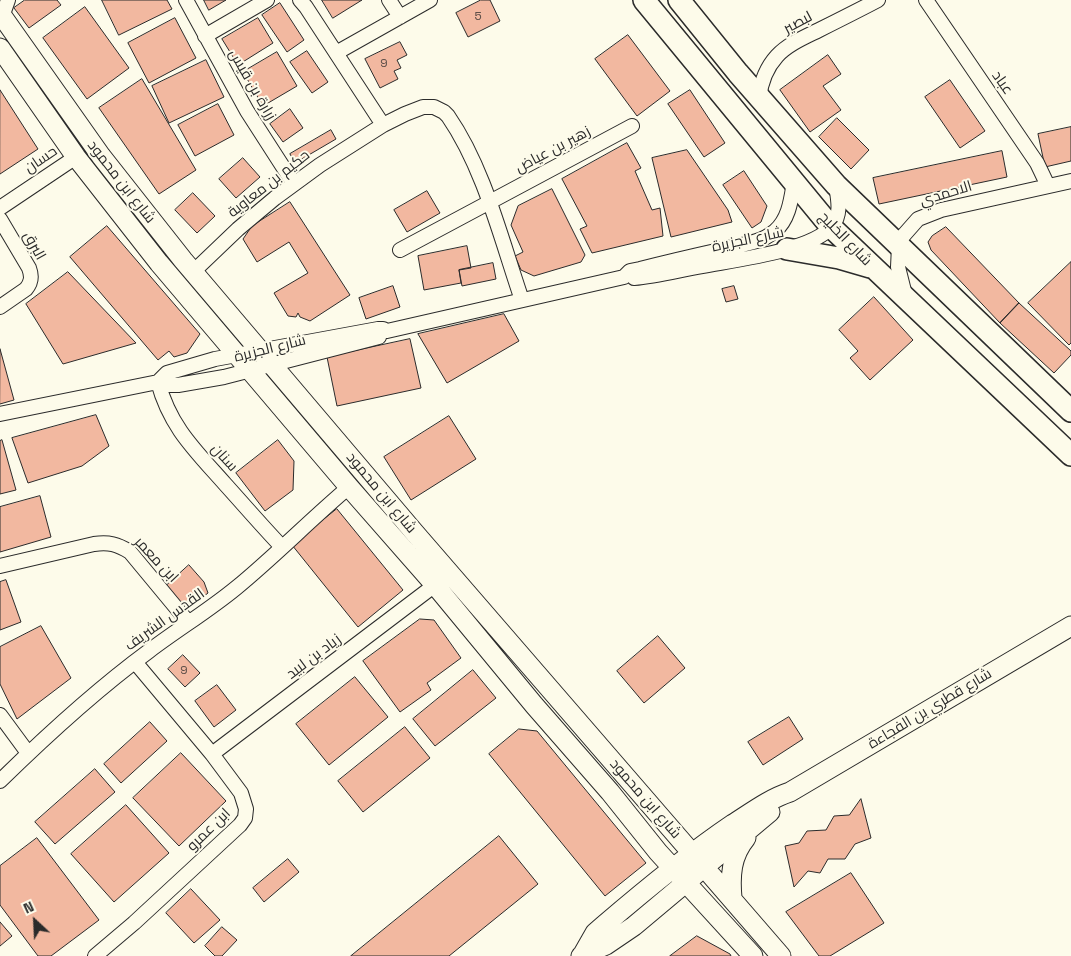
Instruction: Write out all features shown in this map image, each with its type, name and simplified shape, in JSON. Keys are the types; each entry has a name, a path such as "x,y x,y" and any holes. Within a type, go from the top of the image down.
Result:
{"main road":[{"name":"شارع الخليج","path":"644,0 831,227 1071,455"},
{"name":"شارع الخليج","path":"679,0 759,98 836,185 1071,411"},
{"path":"787,249 839,258 872,268"}],"street":[{"name":"زرارة بن قيس","path":"186,0 204,36 247,111 294,184"},
{"path":"204,36 267,0"},
{"path":"300,0 336,53 378,129 405,114 423,107 434,107 444,112 469,151 489,202 522,300"},
{"path":"389,0 400,18"},
{"path":"336,53 430,0"},
{"name":"لبصير","path":"759,98 762,80 766,71 783,50 878,0"},
{"name":"عباد","path":"926,0 1037,163 1048,186"},
{"name":"شارع ابن محمود","path":"3,10 101,156 193,272 414,532 781,956"},
{"name":"شارع ابن محمود","path":"0,48 76,157 159,263 349,487 435,585 678,875 753,956"},
{"name":"زهير بن عياض","path":"400,250 632,126"},
{"name":"حكيم بن معاوية","path":"193,272 238,229 294,184 320,165 378,129"},
{"name":"حسان","path":"0,208 76,157"},
{"name":"الاحمدي","path":"899,246 909,228 918,219 930,214 980,200 1071,180"},
{"name":"شارع الجزيرة","path":"624,277 630,271 640,268 755,241 774,232 786,215 794,182"},
{"path":"831,227 839,211 836,185"},
{"name":"البرق","path":"0,219 29,268 31,277 29,286 26,289 0,307"},
{"name":"شارع الجزيرة","path":"158,382 163,385 178,385 250,370 382,337 387,331 624,277 631,279 642,278 762,255 813,240 831,227"},
{"path":"899,246 898,266 907,301"},
{"name":"شارع الجزيرة","path":"0,414 158,382 166,373 173,370 236,355 383,328 387,331"},
{"name":"سنان","path":"158,382 171,418 185,439 282,547"},
{"name":"القدس الشريف","path":"0,780 71,714 135,662 237,588 349,487"},
{"name":"ابن معمر","path":"0,566 94,544 107,542 119,544 130,552 188,622"},
{"name":"زياد بن لبيد","path":"212,754 435,585"},
{"name":"شارع قطري بن الفجاءة","path":"582,955 614,941 634,926 678,875 767,801 790,792 1071,626"},
{"name":"ابن عمرو","path":"95,956 134,923 240,825 245,818 246,809 241,793 212,754 135,662"},
{"path":"0,716 28,753"},
{"name":"شارع قطري بن الفجاءة","path":"697,860 767,814 790,792"},
{"path":"732,898 730,881 734,857 740,845 767,814"}],"building":[{"path":"25,0 57,0 61,5 29,28 14,8"},
{"path":"102,0 167,0 172,9 119,35"},
{"path":"204,0 226,0 209,10"},
{"path":"322,0 362,0 333,18"},
{"path":"481,0 490,0 500,21 468,37 456,13"},
{"path":"280,3 304,40 287,52 262,15"},
{"path":"85,7 129,68 87,99 43,38"},
{"path":"175,18 196,58 149,83 128,43"},
{"path":"258,18 273,43 238,65 222,39"},
{"path":"628,35 670,91 637,116 595,59"},
{"path":"400,42 407,55 397,60 401,68 394,71 398,79 380,88 365,59"},
{"path":"307,51 328,82 312,93 290,62"},
{"path":"277,52 297,86 263,106 243,72"},
{"path":"828,55 841,74 823,86 841,110 810,132 780,90"},
{"path":"206,60 224,97 169,123 152,86"},
{"path":"142,79 196,170 159,194 99,108"},
{"path":"950,80 985,131 960,148 925,97"},
{"path":"0,90 38,149 0,174"},
{"path":"690,90 725,143 704,157 668,104"},
{"path":"218,104 234,135 195,156 178,125"},
{"path":"290,109 303,128 283,142 270,124"},
{"path":"837,118 869,150 851,169 819,137"},
{"path":"1071,127 1071,161 1045,167 1038,134"},
{"path":"331,130 336,139 295,163 290,154"},
{"path":"627,143 641,168 635,171 652,210 660,208 663,236 592,253 580,229 587,226 562,179"},
{"path":"687,150 728,210 732,222 671,237 652,158"},
{"path":"1002,151 1007,177 879,204 873,178"},
{"path":"243,158 260,177 236,198 219,179"},
{"path":"744,171 767,206 761,222 752,228 723,185"},
{"path":"552,189 585,255 581,262 534,276 521,270 515,256 523,252 511,225 518,206"},
{"path":"427,191 440,213 407,232 394,210"},
{"path":"193,193 215,216 197,233 175,210"},
{"path":"290,202 350,295 310,321 300,317 298,313 296,317 288,316 274,293 308,273 289,242 257,262 243,239 252,226"},
{"path":"107,226 200,334 187,353 174,357 169,351 158,360 70,257"},
{"path":"946,227 1019,303 1000,323 931,250 928,242 932,236"},
{"path":"467,246 471,268 459,270 461,283 424,290 418,256"},
{"path":"1071,262 1071,343 1069,345 1028,303"},
{"path":"493,263 496,279 462,286 459,270"},
{"path":"68,272 136,343 63,364 26,304"},
{"path":"393,286 400,307 366,319 359,298"},
{"path":"734,286 738,299 726,302 722,289"},
{"path":"874,297 913,340 870,380 850,358 858,351 839,330"},
{"path":"1019,303 1071,351 1071,355 1054,373 1000,323"},
{"path":"504,314 519,341 447,383 418,334"},
{"path":"410,339 421,388 337,406 327,357"},
{"path":"0,349 14,400 0,404"},
{"path":"96,415 109,446 82,466 28,483 12,438"},
{"path":"449,416 476,459 411,500 384,457"},
{"path":"2,440 16,490 0,494 0,441"},
{"path":"278,440 294,461 293,490 265,511 236,473"},
{"path":"40,496 51,537 0,552 0,507"},
{"path":"337,509 403,590 358,627 292,545"},
{"path":"189,565 204,582 208,593 195,603 183,605 166,586"},
{"path":"6,580 21,622 0,630 0,582"},
{"path":"420,619 434,620 461,658 427,683 431,690 400,712 363,661"},
{"path":"41,626 71,678 17,719 0,684 0,647"},
{"path":"658,636 685,668 644,703 617,671"},
{"path":"183,655 200,673 185,687 168,669"},
{"path":"473,670 496,698 435,746 413,719"},
{"path":"355,677 388,717 329,765 296,724"},
{"path":"217,685 236,710 214,727 195,701"},
{"path":"789,717 803,739 763,765 748,742"},
{"path":"150,722 167,741 121,783 104,764"},
{"path":"405,727 430,758 363,812 338,781"},
{"path":"519,729 537,731 646,863 605,896 489,754"},
{"path":"181,753 226,801 179,846 133,798"},
{"path":"95,769 115,792 55,844 35,822"},
{"path":"861,799 871,838 855,844 845,859 828,859 820,873 808,871 794,887 785,846 799,843 807,831 826,830 834,816 849,815"},
{"path":"126,805 169,853 114,902 71,854"},
{"path":"499,836 538,884 449,956 351,956"},
{"path":"37,838 99,920 51,956 38,956 0,905 0,866"},
{"path":"288,859 299,872 264,902 253,888"},
{"path":"851,873 884,923 830,956 819,956 786,912"},
{"path":"191,889 220,920 194,943 166,913"},
{"path":"0,922 12,936 0,946"},
{"path":"222,927 237,940 222,956 215,956 205,946"},
{"path":"697,936 730,954 731,956 670,956"}]}
